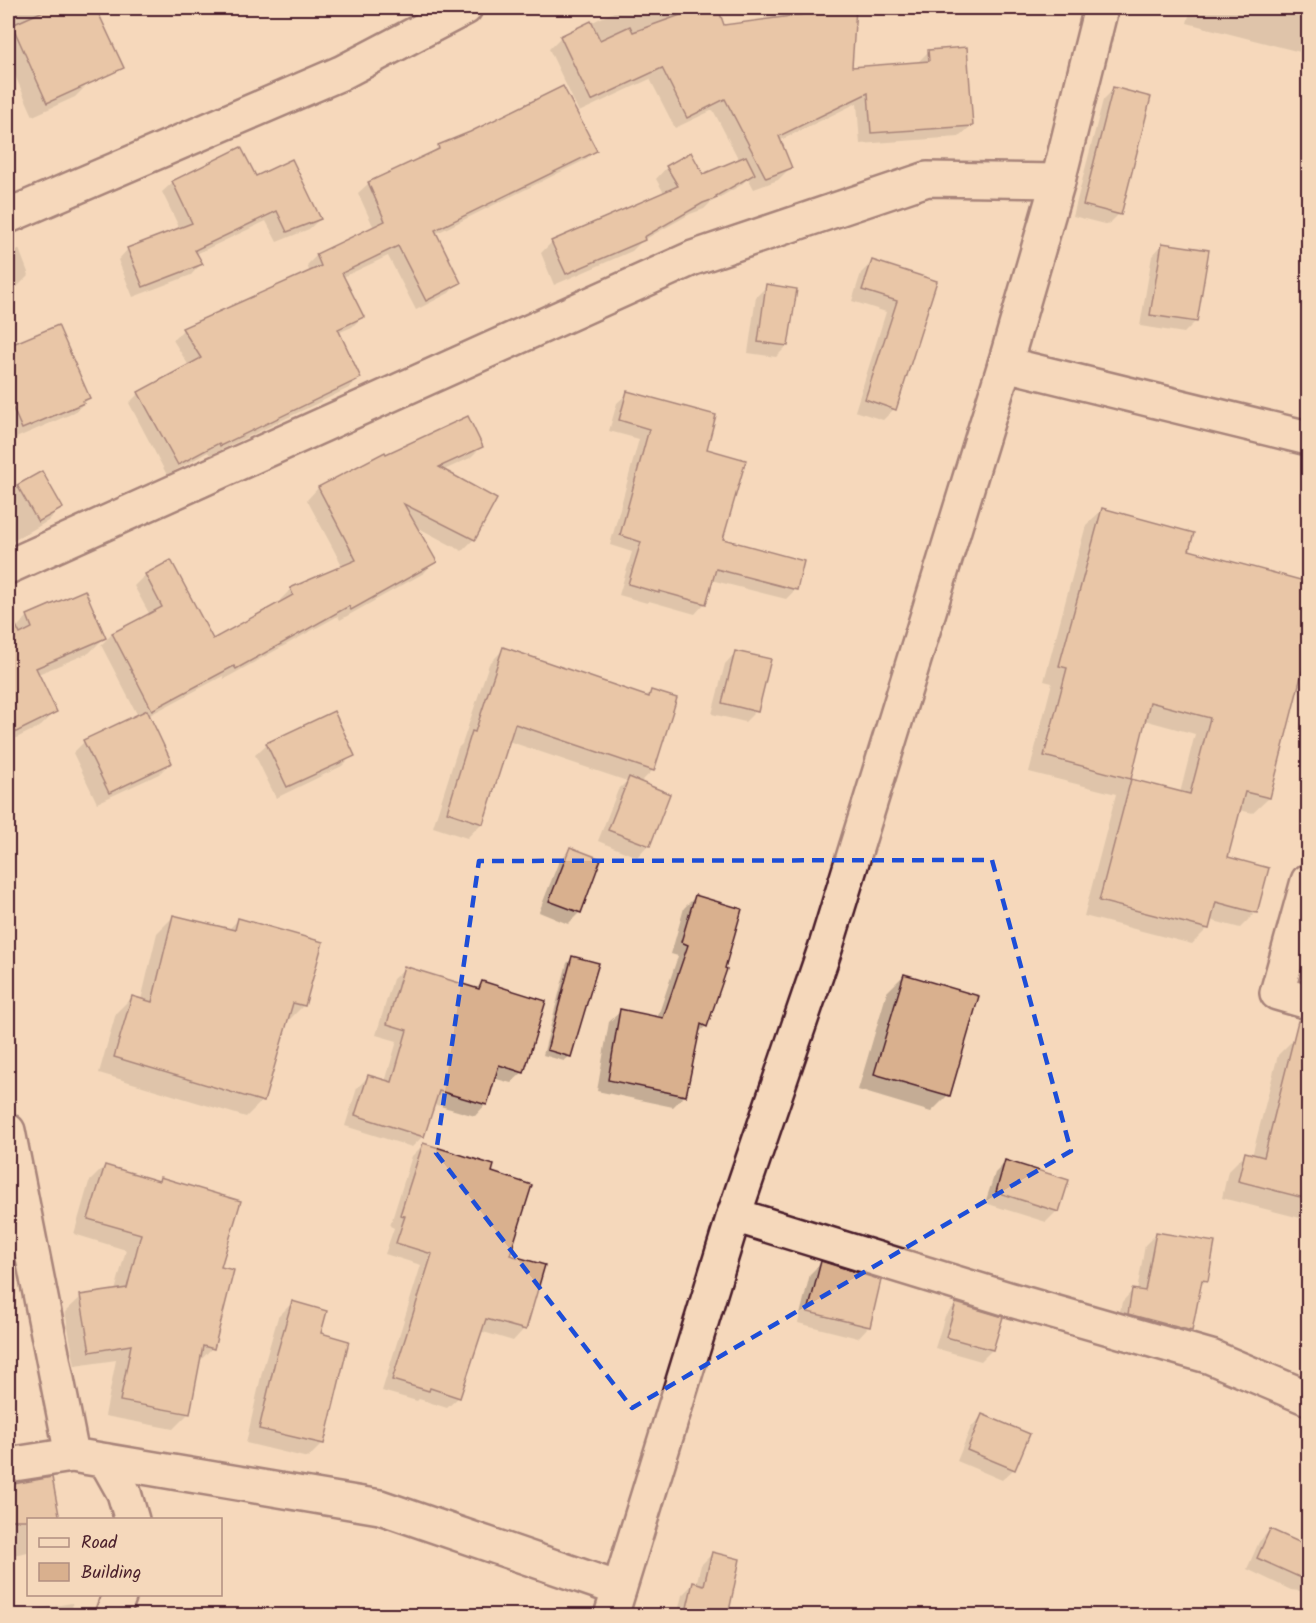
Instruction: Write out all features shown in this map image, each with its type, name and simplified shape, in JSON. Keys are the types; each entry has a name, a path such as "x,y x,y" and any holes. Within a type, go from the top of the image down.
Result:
{"street":[{"path":"8,216 341,72 465,8"},
{"path":"8,1465 72,1455 380,1507 615,1602 734,1215 826,946 1005,364 1058,181 1101,8"},
{"path":"8,567 693,258 927,179 1058,181"},
{"path":"1005,364 1308,438"},
{"path":"1308,881 1277,993 1308,1002"},
{"path":"8,1131 72,1455"},
{"path":"734,1215 1008,1299 1211,1357 1308,1398"},
{"path":"105,1461 124,1493 131,1518"},
{"path":"112,1616 119,1596"}],"highlighted area":[{"path":"992,860 1071,1151 632,1408 436,1153 479,861"}],"building":[{"path":"50,8 96,8 124,68 47,103 12,25"},
{"path":"700,8 718,8 724,25 821,12 821,8 856,8 852,67 929,61 928,50 967,47 973,126 871,133 868,93 779,136 792,168 766,178 725,99 687,118 662,68 591,101 560,36 591,21 600,40 630,26 633,32"},
{"path":"563,86 597,151 435,230 461,283 426,301 398,246 342,273 364,317 338,329 361,378 220,446 219,443 178,465 138,392 201,358 182,328 321,266 316,254 385,221 368,182 439,149 438,145 470,132"},
{"path":"1113,87 1151,97 1121,215 1083,205"},
{"path":"241,147 256,176 292,159 321,219 287,232 277,211 195,250 203,264 143,287 127,248 192,223 172,181"},
{"path":"691,152 703,174 746,156 755,174 716,196 717,198 703,203 644,237 645,240 566,274 551,241 678,186 666,166"},
{"path":"1162,243 1209,250 1197,322 1150,315"},
{"path":"872,260 937,281 896,410 865,399 897,301 862,290"},
{"path":"766,284 797,289 788,346 758,342"},
{"path":"58,325 90,398 83,401 84,403 22,429 8,397 8,346"},
{"path":"627,391 716,415 707,449 746,460 723,539 804,561 797,590 716,569 706,604 628,584 641,542 620,535 649,429 619,420"},
{"path":"468,416 483,447 439,467 497,499 475,540 404,504 437,562 351,610 349,606 236,669 234,666 152,710 112,633 162,607 145,574 171,560 213,639 293,595 290,588 356,560 318,487 385,452 386,454"},
{"path":"42,471 63,508 38,522 17,485"},
{"path":"1102,508 1194,533 1189,550 1308,582 1308,649 1270,798 1245,792 1228,857 1269,868 1257,913 1216,902 1209,929 1099,901 1131,779 1044,756 1067,668 1059,666","holes":["1150,702 1210,718 1190,794 1131,779"]},
{"path":"85,590 106,638 36,668 57,712 8,736 8,609 20,634 32,628 27,615"},
{"path":"503,647 649,697 651,690 677,698 654,771 515,724 483,824 447,812 472,731 475,732"},
{"path":"735,651 771,659 758,712 722,703"},
{"path":"147,710 172,763 109,793 83,740"},
{"path":"334,711 355,756 287,787 266,743"},
{"path":"629,777 670,794 650,846 608,830"},
{"path":"570,847 601,859 581,913 549,901"},
{"path":"695,895 742,909 725,968 727,969 707,1027 701,1024 686,1096 608,1080 620,1009 663,1018 688,945 681,942"},
{"path":"173,915 235,930 238,918 323,942 305,1006 293,1003 264,1102 114,1057 132,996 152,1002"},
{"path":"572,956 599,963 571,1057 547,1050"},
{"path":"404,966 479,989 482,981 546,1001 524,1073 499,1065 487,1105 439,1091 424,1137 355,1115 368,1075 392,1082 407,1030 387,1024"},
{"path":"904,974 979,996 950,1096 874,1074"},
{"path":"1298,1021 1308,1023 1308,1199 1238,1181 1245,1152 1264,1157"},
{"path":"423,1143 494,1165 492,1172 532,1185 510,1255 545,1265 526,1330 486,1319 460,1398 430,1388 429,1391 392,1380 432,1254 396,1243 405,1216 400,1215"},
{"path":"1005,1160 1069,1180 1059,1212 996,1192"},
{"path":"105,1165 159,1181 160,1177 241,1201 221,1267 234,1270 214,1349 203,1346 190,1414 120,1401 131,1345 90,1352 80,1295 127,1288 141,1234 88,1219"},
{"path":"1156,1232 1215,1242 1208,1281 1202,1280 1192,1331 1128,1314 1132,1289 1145,1291"},
{"path":"821,1261 881,1280 870,1327 808,1312"},
{"path":"292,1301 327,1311 321,1333 349,1341 324,1444 259,1429"},
{"path":"956,1303 1003,1317 993,1350 946,1337"},
{"path":"982,1414 1030,1434 1015,1470 967,1450"},
{"path":"52,1477 60,1518 8,1520 8,1485"},
{"path":"1270,1529 1308,1546 1308,1581 1257,1558"},
{"path":"712,1552 740,1559 728,1616 685,1616 693,1582 704,1585"}]}
